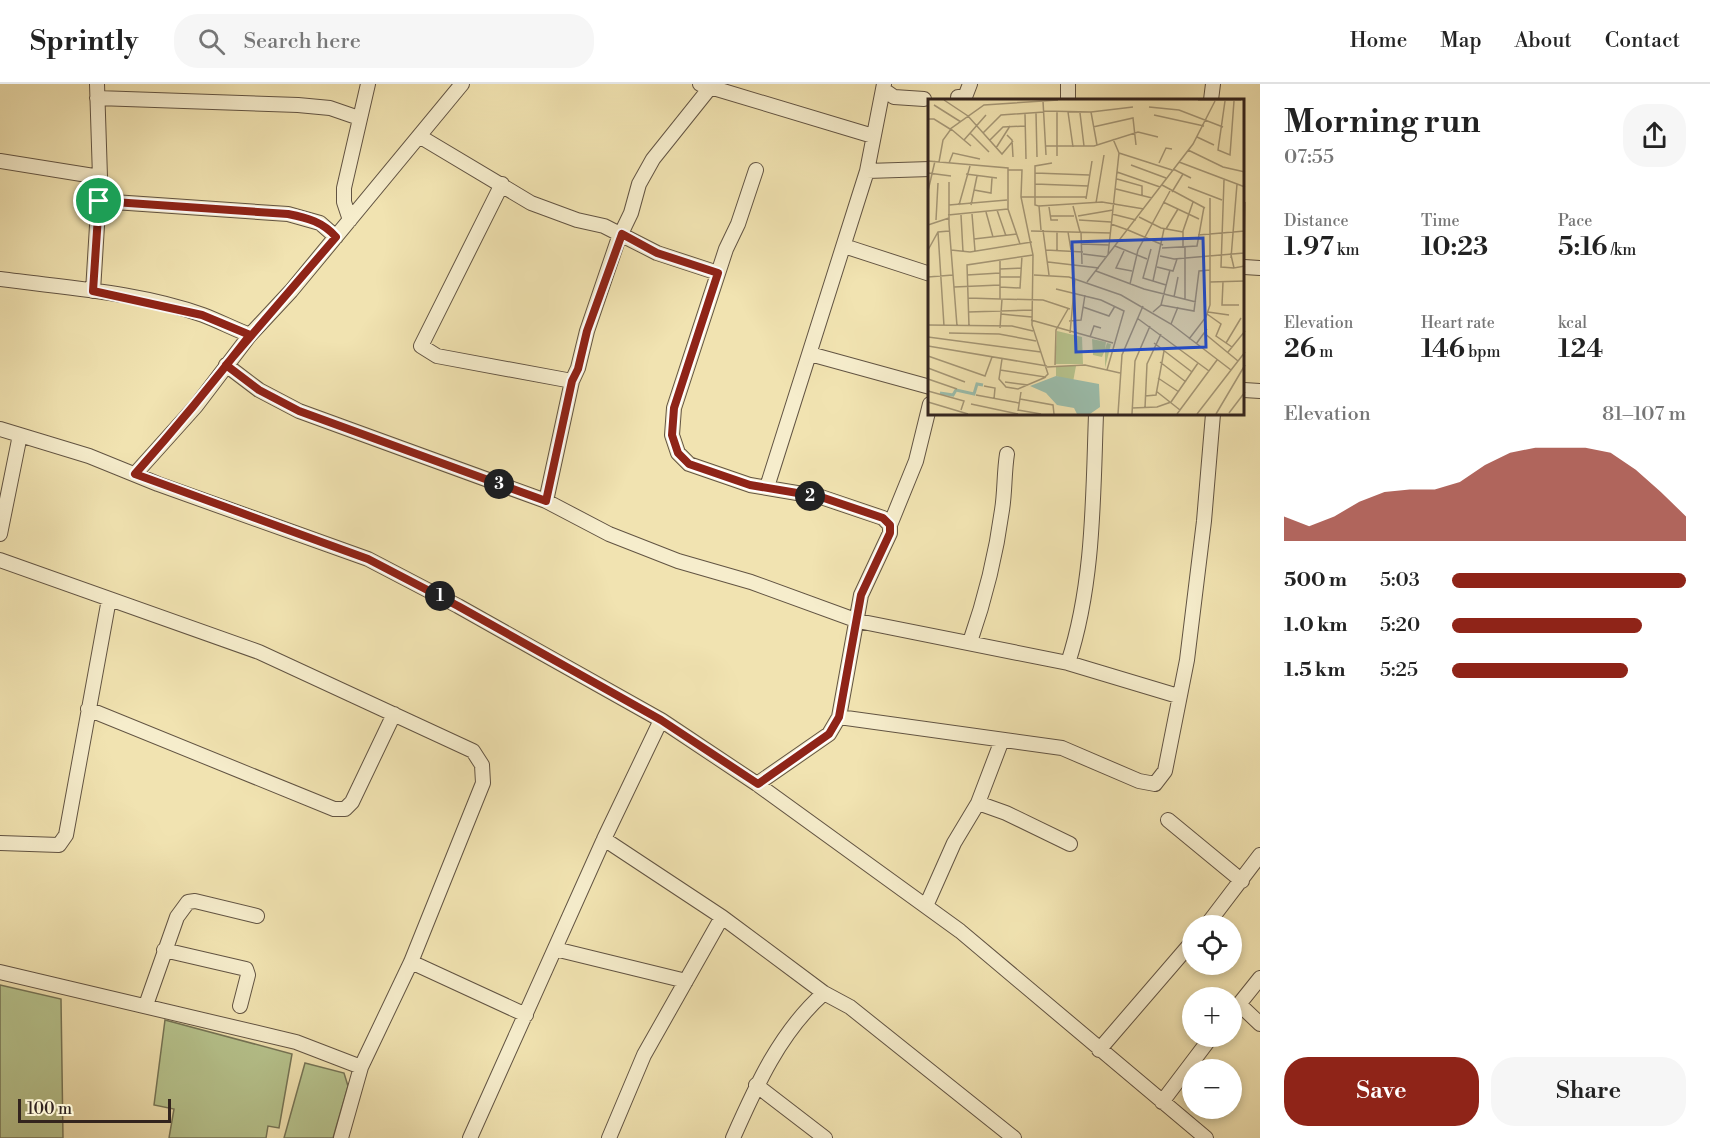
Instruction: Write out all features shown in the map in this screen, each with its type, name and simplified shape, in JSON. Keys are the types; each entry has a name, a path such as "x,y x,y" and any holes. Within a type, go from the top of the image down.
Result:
{"street":[{"path":"93,291 100,177 97,84"},
{"path":"350,220 343,196 368,84"},
{"path":"135,474 196,406 250,335 291,291 462,84"},
{"path":"958,97 965,97 970,84"},
{"path":"1211,99 1213,84"},
{"path":"546,501 572,381 578,369 587,331 631,213 639,184 653,159 708,85 873,136"},
{"path":"767,487 867,171 884,87"},
{"path":"884,87 894,97 924,99"},
{"path":"97,98 298,105 330,108 359,118"},
{"path":"419,136 492,182 502,184 531,203 622,234 657,253 718,273"},
{"path":"0,161 100,177"},
{"path":"867,171 928,169"},
{"path":"756,170 718,273 674,408 672,435 678,453 689,464 750,485 821,497 883,518 890,525"},
{"path":"502,184 421,346 437,356 572,381"},
{"path":"99,201 288,214 320,223 336,237"},
{"path":"844,246 928,273"},
{"path":"1245,267 1260,268"},
{"path":"0,279 93,291 202,315 250,335"},
{"path":"810,354 928,386"},
{"path":"226,365 259,390 299,411 546,501 609,534 668,557 751,582 858,621 1068,663 1178,696"},
{"path":"1245,390 1260,391"},
{"path":"758,784 829,734 839,717 861,595 890,533 890,525 916,461 928,412"},
{"path":"1068,663 1082,616 1092,508 1096,416"},
{"path":"839,717 1062,748 1139,781 1155,784 1165,771 1188,650 1204,521 1213,416"},
{"path":"0,429 135,474 368,559 458,606 661,720 758,784 960,931 1206,1138"},
{"path":"0,534 5,484 20,435"},
{"path":"970,642 984,602 993,558 1002,510 1007,454"},
{"path":"0,560 259,652 473,751 482,765 483,783 411,962 361,1067 341,1138"},
{"path":"0,848 46,850 59,845 66,835 109,599"},
{"path":"88,709 334,809 345,809 352,802 393,714"},
{"path":"470,1138 604,839 661,720"},
{"path":"926,906 954,843 978,803 1002,740"},
{"path":"978,803 1006,813 1070,844"},
{"path":"1168,820 1242,880"},
{"path":"604,839 722,917 824,993 850,1007 1014,1138"},
{"path":"0,843 59,845"},
{"path":"1215,915 1260,855"},
{"path":"146,1005 177,917 188,902 195,901 257,916"},
{"path":"609,1138 644,1055 722,917"},
{"path":"555,949 686,981"},
{"path":"164,950 246,969 248,975 240,1006"},
{"path":"1099,1050 1182,954"},
{"path":"411,962 526,1015"},
{"path":"0,972 296,1042 361,1067"},
{"path":"1242,1000 1260,978"},
{"path":"733,1138 756,1085 790,1030 805,1010 824,993"},
{"path":"1242,1013 1260,1024"},
{"path":"1162,1102 1204,1047"},
{"path":"756,1085 825,1138"}],"green space":[{"path":"0,985 61,999 63,1138 0,1138"},
{"path":"165,1020 292,1054 279,1128 268,1126 266,1138 169,1138 174,1109 154,1105"},
{"path":"305,1063 344,1073 348,1086 333,1138 284,1138"}],"route":[{"path":"99,201 93,291 202,315 250,335 226,365 196,406 135,474 368,559 458,606 661,720 758,784 829,734 839,717 856,633 861,595 890,533 890,525 883,518 821,497 786,493 750,485 689,464 678,453 672,435 674,408 718,273 657,253 622,234 587,331 578,369 572,381 546,501 299,411 259,390 226,365 336,237 320,223 288,214 99,201"}]}
